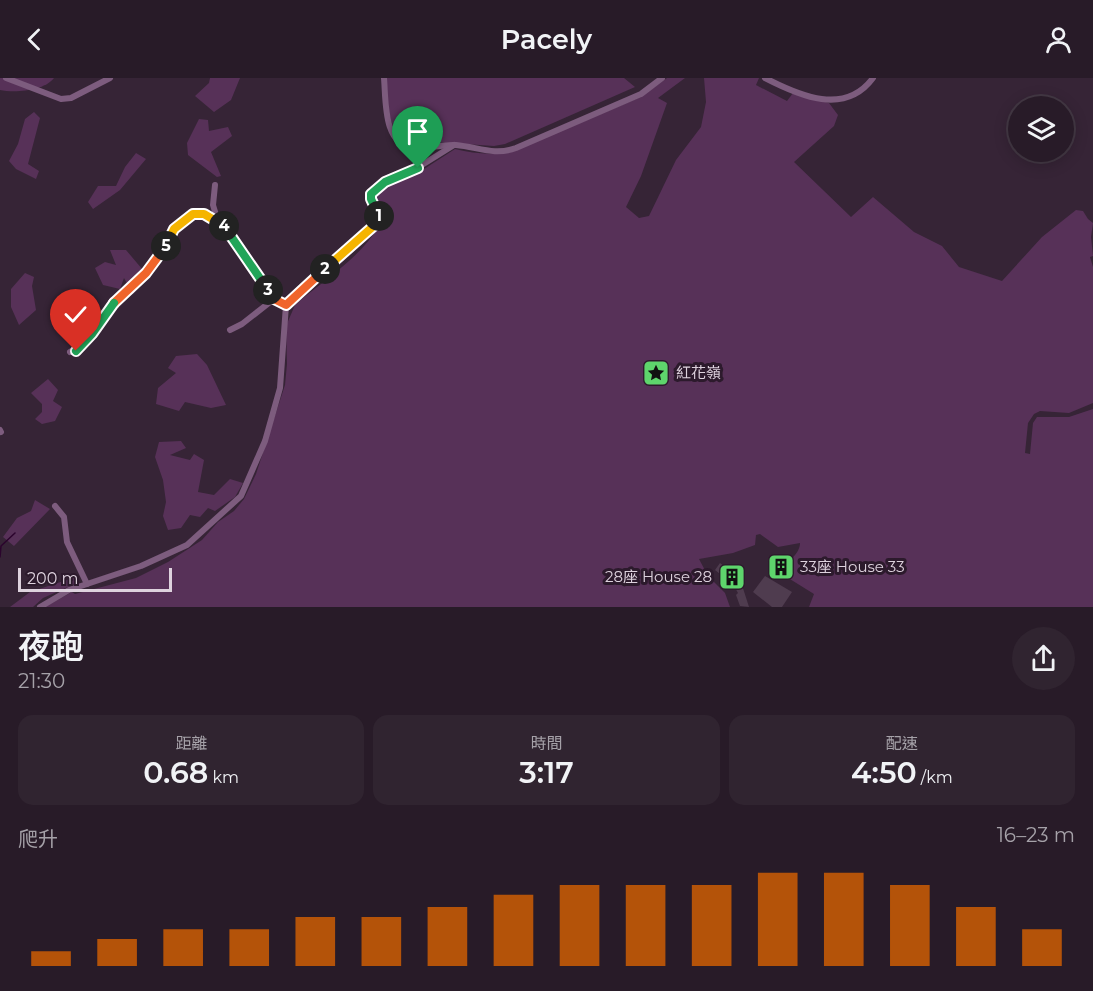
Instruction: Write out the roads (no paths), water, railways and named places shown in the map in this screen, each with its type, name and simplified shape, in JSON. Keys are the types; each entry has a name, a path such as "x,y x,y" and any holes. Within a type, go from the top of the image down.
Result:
{"street":[{"path":"6,78 51,97 63,99 110,78"},
{"path":"384,78 387,118 398,141 413,148 454,145 492,153 512,150 641,94 662,78"},
{"path":"765,78 791,90 839,101 861,92 873,78"},
{"path":"40,607 69,590 141,566 187,545 241,496 265,441 280,388 286,305 377,223 380,218 371,194 385,182 409,173 454,145"},
{"path":"215,186 213,205 216,215 274,299 286,305"},
{"path":"70,352 83,345 110,306 146,273 164,249 174,229 193,214 198,213 223,224"},
{"path":"230,330 242,324 274,299"},
{"path":"55,506 64,517 67,542 87,584"}],"waterway":[{"path":"0,557 1,546 15,533"}],"place":[{"name":"紅花嶺","path":"656,373"},
{"name":"33座 House 33","path":"781,567"},
{"name":"28座 House 28","path":"732,577"}]}
